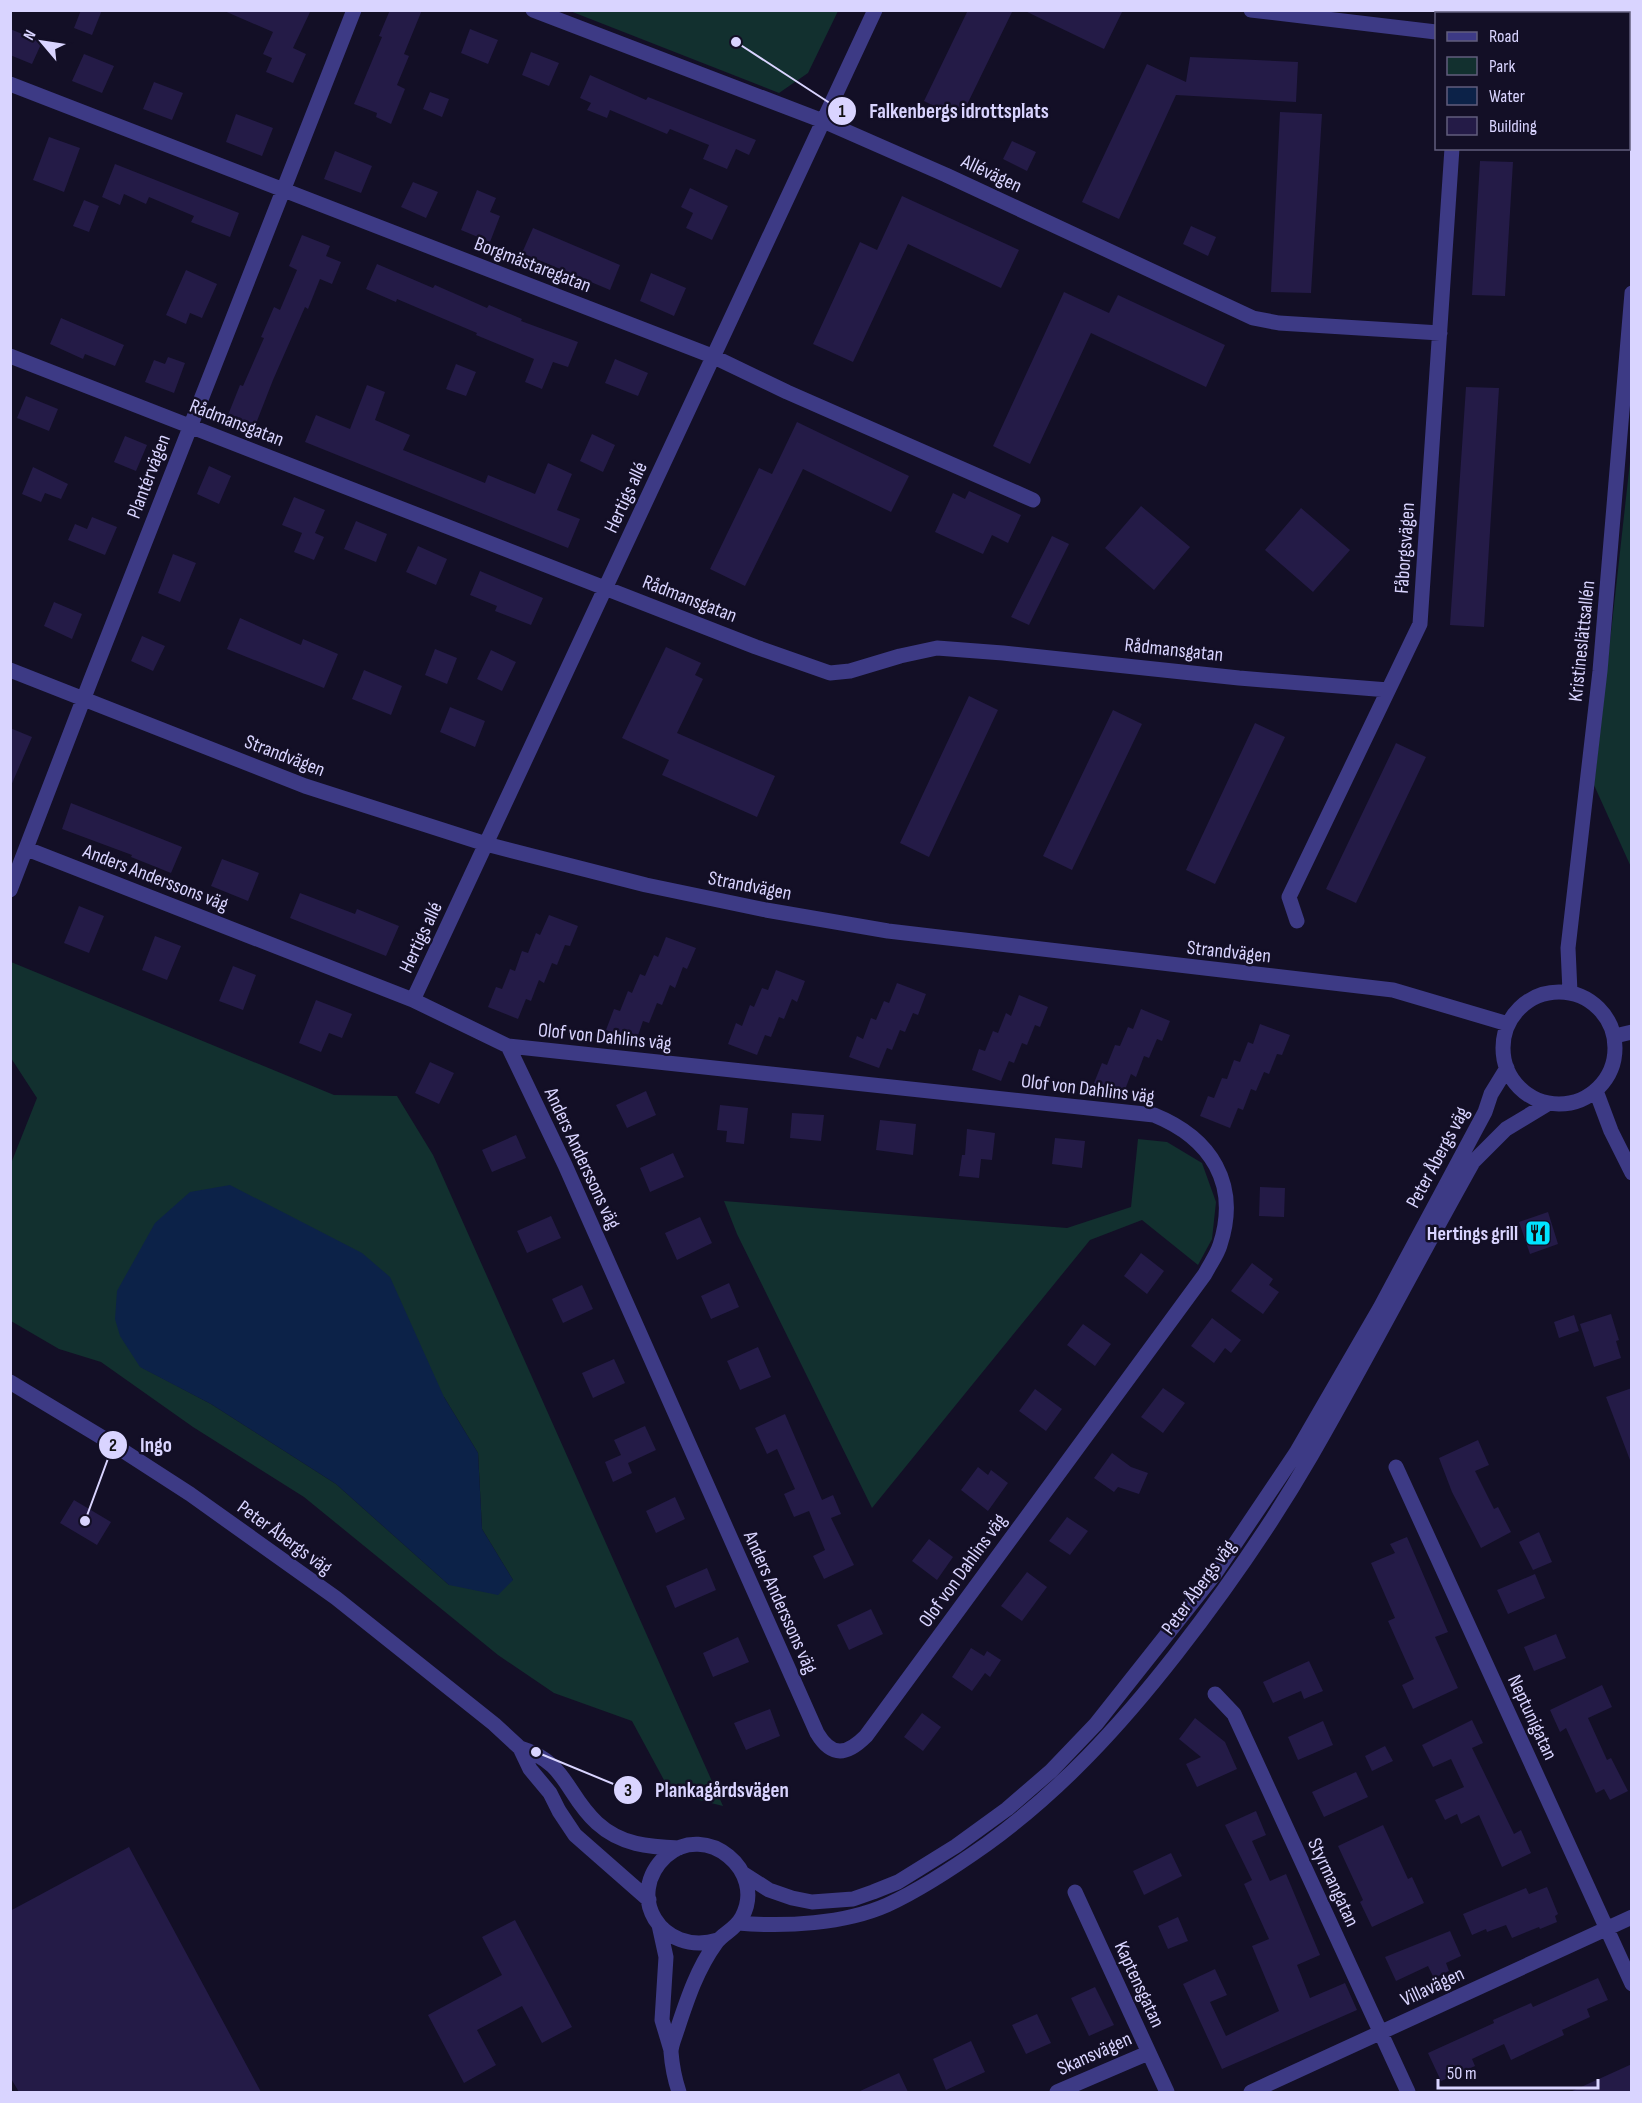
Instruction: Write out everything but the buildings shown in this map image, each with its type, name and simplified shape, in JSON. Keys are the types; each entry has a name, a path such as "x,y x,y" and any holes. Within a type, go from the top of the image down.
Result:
{"street":[{"name":"Plantérvägen","path":"10,891 83,699 354,10"},
{"name":"Allévägen","path":"533,10 823,121 1253,318 1279,323 1440,333"},
{"name":"Hertigs allé","path":"413,1000 875,10"},
{"path":"1260,11 1435,32"},
{"name":"Borgmästaregatan","path":"10,84 712,356 787,392 1033,500"},
{"name":"Fåborgsvägen","path":"1296,921 1289,897 1420,624 1452,150"},
{"name":"Kristineslättsallén","path":"1570,992 1568,948 1601,659 1632,293"},
{"name":"Rådmansgatan","path":"10,356 756,647 830,673 850,671 937,648 1239,678 1388,690"},
{"name":"Strandvägen","path":"10,670 305,786 486,844 646,885 766,910 899,933 1393,990 1508,1024"},
{"name":"Anders Anderssons väg","path":"27,849 413,1000 508,1046 565,1165 817,1733 823,1743 832,1750 842,1752"},
{"path":"1555,991 1570,992 1590,1000 1610,1022 1615,1036 1614,1063 1605,1081 1596,1091 1574,1102 1549,1103 1537,1100 1521,1089 1507,1068 1503,1046 1508,1024 1521,1006 1534,998 1555,991"},
{"path":"1615,1036 1632,1032"},
{"name":"Olof von Dahlins väg","path":"508,1046 1154,1115 1187,1132 1206,1149 1221,1172 1227,1199 1226,1225 1219,1247 1205,1274 866,1736 855,1748 842,1752"},
{"name":"Peter Åbergs väg","path":"520,1748 536,1752 553,1764 597,1823 609,1832 626,1841 646,1847 679,1848 698,1845 717,1848 737,1863 744,1874 769,1890 792,1899 812,1902 853,1899 897,1882 933,1860 1007,1809 1051,1771 1096,1724 1214,1575 1296,1453 1380,1308 1485,1112 1491,1094 1507,1068"},
{"path":"1596,1091 1611,1131 1632,1173"},
{"name":"Peter Åbergs väg","path":"738,1923 788,1925 827,1921 886,1905 939,1877 972,1854 1029,1812 1083,1764 1124,1719 1208,1613 1280,1507 1311,1456 1473,1162 1506,1130 1549,1103"},
{"name":"Peter Åbergs väg","path":"10,1382 108,1441 199,1501 336,1598 494,1724 520,1748 530,1769 550,1794 558,1811 575,1835 649,1900 666,1957 662,2020 671,2050 679,2092"},
{"name":"Neptunigatan","path":"1396,1467 1632,1984"},
{"name":"Styrmangatan","path":"1215,1694 1234,1714 1408,2092"},
{"path":"649,1900 652,1875 668,1854 679,1848"},
{"path":"658,1924 668,1934 692,1944 718,1940 729,1933 745,1912 748,1899 744,1874"},
{"name":"Kaptensgatan","path":"1075,1892 1167,2092"},
{"name":"Villavägen","path":"1251,2092 1632,1917"},
{"path":"671,2050 692,1987 718,1940"},
{"name":"Skansvägen","path":"1057,2092 1148,2053"}],"green space":[{"path":"838,10 808,73 779,93 570,11"},
{"path":"1631,453 1631,867 1594,785"},
{"path":"11,962 334,1095 397,1096 433,1155 723,1806 671,1793 632,1721 554,1693 498,1655 304,1497 193,1427 101,1362 59,1349 11,1321 10,1166 37,1098 11,1058","holes":["141,1367 444,1397 478,1453 482,1529 513,1580 449,1585 336,1484 211,1404"]},
{"path":"1138,1139 1167,1142 1202,1163 1216,1202 1212,1239 1198,1265 1142,1220 1090,1240 872,1508 737,1234 724,1201 1067,1228 1131,1207"}],"water":[{"path":"230,1185 362,1253 390,1277 444,1397 478,1453 482,1529 513,1580 498,1595 449,1585 336,1484 211,1404 140,1367 120,1336 115,1319 117,1291 155,1223 190,1192"}],"place":[{"name":"Falkenbergs idrottsplats","path":"736,42"},
{"name":"Hertings grill","path":"1538,1233"},
{"name":"Ingo","path":"85,1521"},
{"name":"Plankagårdsvägen","path":"536,1752"}]}
